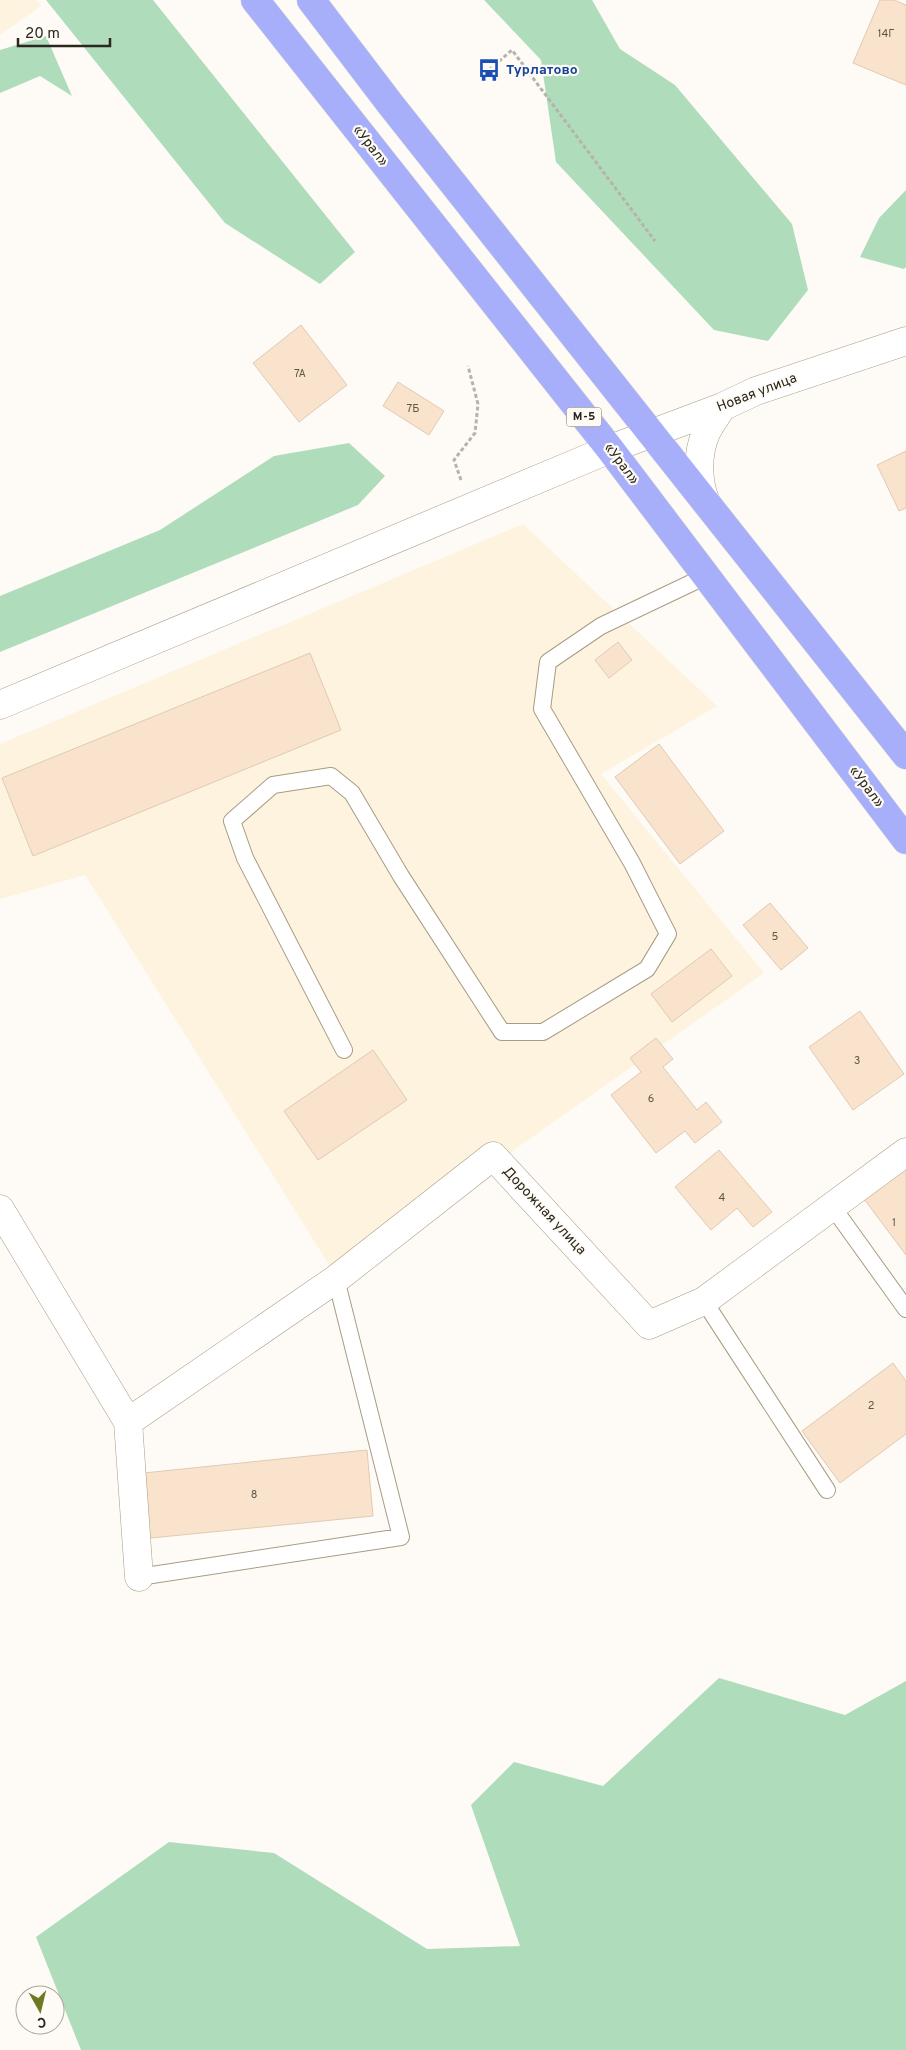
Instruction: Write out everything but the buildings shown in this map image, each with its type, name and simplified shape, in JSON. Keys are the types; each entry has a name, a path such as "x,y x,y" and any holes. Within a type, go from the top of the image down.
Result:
{"highway":[{"name":"«Урал»","path":"255,0 610,449 906,840"},
{"path":"311,0 397,112 906,755"}],"street":[{"name":"Новая улица","path":"0,705 610,449 756,391 906,342"},
{"path":"706,502 701,490 700,461 705,434 722,406"},
{"name":"Дорожная улица","path":"128,1422 336,1278 493,1156 649,1325 704,1301 906,1152"},
{"path":"0,1210 128,1422 139,1576"}],"lane":[{"path":"344,1050 245,858 232,821 273,784 331,776 352,793 401,876 502,1032 543,1032 647,969 668,934 632,863 542,710 548,662 601,626 706,576"},
{"path":"832,1206 906,1309"},
{"path":"139,1576 401,1537 336,1278"},
{"path":"704,1301 827,1490"}],"path":[{"path":"489,70 512,50 655,241"},
{"path":"468,366 478,404 475,433 454,460 470,507"}],"shaded area":[{"path":"0,0 36,0 41,6 0,35"},
{"path":"523,524 717,706 601,774 764,973 336,1276 85,875 0,899 0,744"}],"green space":[{"path":"46,0 153,0 355,252 320,284 225,223"},
{"path":"484,0 592,0 620,49 675,85 792,224 808,290 768,341 714,330 556,162 541,60"},
{"path":"46,36 72,96 40,76 0,93 0,50"},
{"path":"906,190 906,267 904,269 860,257 879,218"},
{"path":"349,443 385,476 358,505 0,652 0,596 160,530 274,456"},
{"path":"719,1678 845,1715 906,1681 906,2050 81,2050 65,2010 65,1985 55,1985 36,1937 169,1842 274,1853 427,1949 520,1946 471,1805 514,1762 603,1786"}],"place":[{"name":"Турлатово","path":"489,70"}]}
